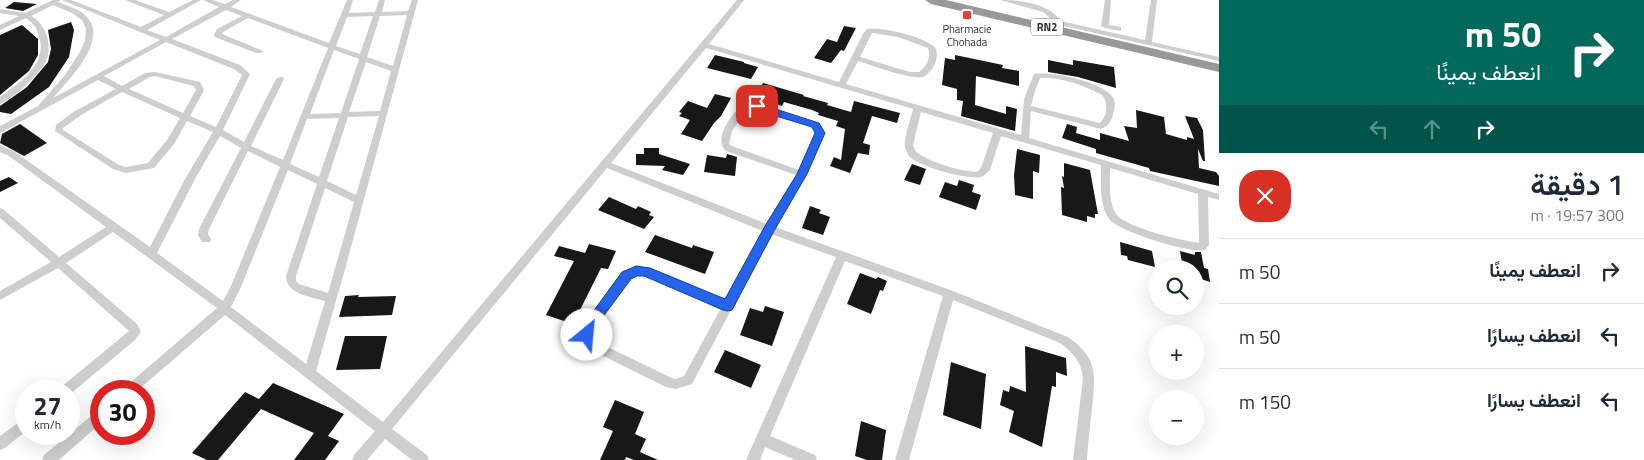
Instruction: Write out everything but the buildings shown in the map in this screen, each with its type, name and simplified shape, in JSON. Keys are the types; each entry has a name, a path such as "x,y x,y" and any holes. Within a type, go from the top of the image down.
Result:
{"highway":[{"name":"RN2","path":"931,0 1061,27 1219,68"}],"street":[{"path":"65,0 237,67 246,74 218,131 150,255"},
{"path":"128,0 170,15"},
{"path":"141,30 198,0"},
{"path":"206,0 395,70"},
{"path":"0,130 238,0"},
{"path":"142,380 224,309 236,287 350,0"},
{"path":"331,299 295,286 291,282 343,114 382,0"},
{"path":"309,374 415,0"},
{"path":"359,460 742,0"},
{"path":"1003,0 1051,13 1059,19 1061,27 1149,39"},
{"path":"1108,0 1106,26 1219,59"},
{"path":"1149,39 1154,0"},
{"path":"0,28 56,1 83,17 88,24 89,41 80,62 38,109"},
{"path":"0,12 27,15 33,18 41,28 45,43 43,61 26,79 0,101"},
{"path":"344,15 412,13"},
{"path":"247,16 220,31 218,35 259,51"},
{"path":"842,85 867,34 875,31 924,43 931,46 934,54 928,70 921,75 909,74 856,58"},
{"path":"705,45 1219,198"},
{"path":"154,74 197,84 200,90 184,118 160,157 151,166 140,169 126,170 116,167 59,131 59,127 65,121 122,89 154,74"},
{"path":"1024,140 1028,94 1037,76 1054,76 1100,90 1109,98 1111,107 1108,120 1102,126 1027,108"},
{"path":"99,77 184,118 218,131 246,147 359,200"},
{"path":"206,239 203,235 204,229 280,79"},
{"path":"727,306 646,271 636,271 626,275 588,328 587,335 591,344 676,384 688,380 769,229 802,174 820,133 819,128 811,123 757,106 745,107 732,123 723,140 725,146 802,174"},
{"path":"918,108 909,145 912,154 926,161 963,173 978,175 985,170 998,132"},
{"path":"304,116 384,113"},
{"path":"0,148 12,154 150,255 196,286 422,460"},
{"path":"1105,163 1108,206 1112,216 1120,223 1172,241 1201,247 1204,244 1203,193"},
{"path":"605,164 769,229 1039,328 1064,340 1077,350 1088,365 1089,378 1080,460"},
{"path":"0,212 133,327 135,332 131,338 79,380"},
{"path":"0,296 113,228"},
{"path":"754,460 842,255"},
{"path":"902,460 948,294"},
{"path":"49,460 90,425"},
{"path":"0,444 15,432"},
{"path":"762,439 810,460"}],"place":[{"name":"Pharmacie Chohada","path":"967,15"}],"route":[{"path":"587,335 588,328 626,275 636,271 646,271 727,306 769,229 802,174 820,133 816,125 757,106"}]}
